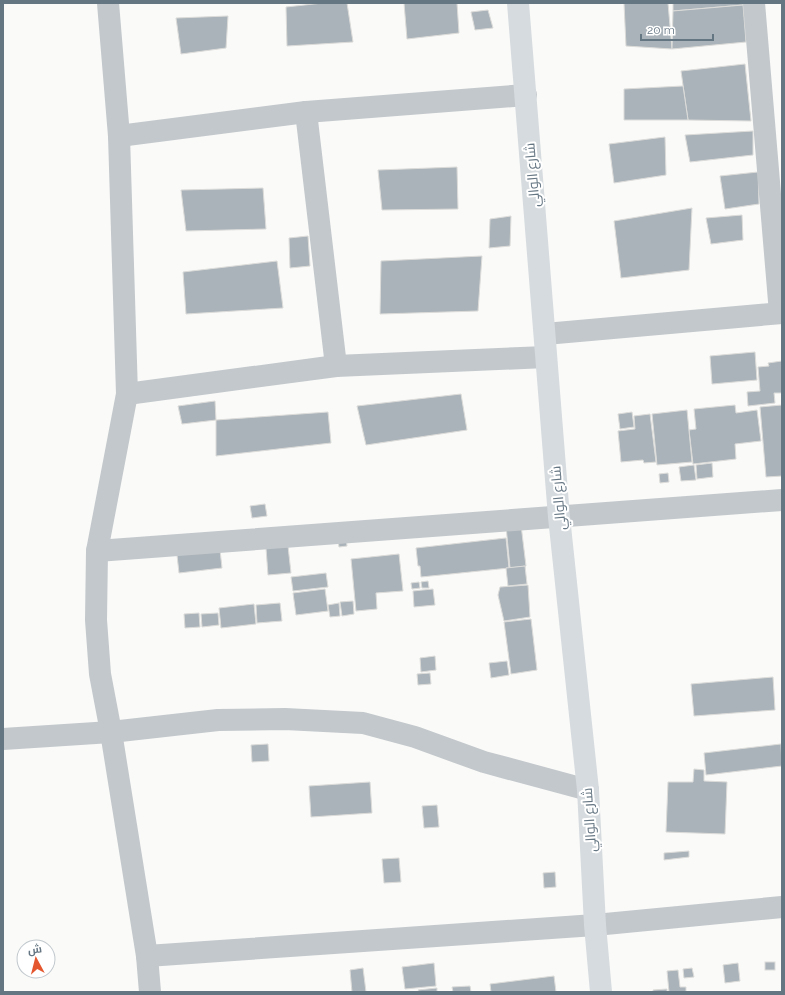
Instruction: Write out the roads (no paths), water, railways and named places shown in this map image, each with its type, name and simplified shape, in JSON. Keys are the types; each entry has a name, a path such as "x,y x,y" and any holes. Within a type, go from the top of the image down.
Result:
{"main road":[{"name":"شارع الوالي","path":"518,3 559,517 588,790 595,926 601,992"}],"street":[{"path":"108,3 119,136 127,394 97,551 96,620 100,674 111,732 146,956 150,992"},
{"path":"545,334 781,313 754,3"},
{"path":"119,136 306,112 526,95"},
{"path":"306,112 336,366"},
{"path":"127,394 336,366 546,357"},
{"path":"97,551 782,500"},
{"path":"3,739 111,732 218,720 285,719 363,723 415,737 484,762 588,790"},
{"path":"146,956 595,926 782,907"}]}
